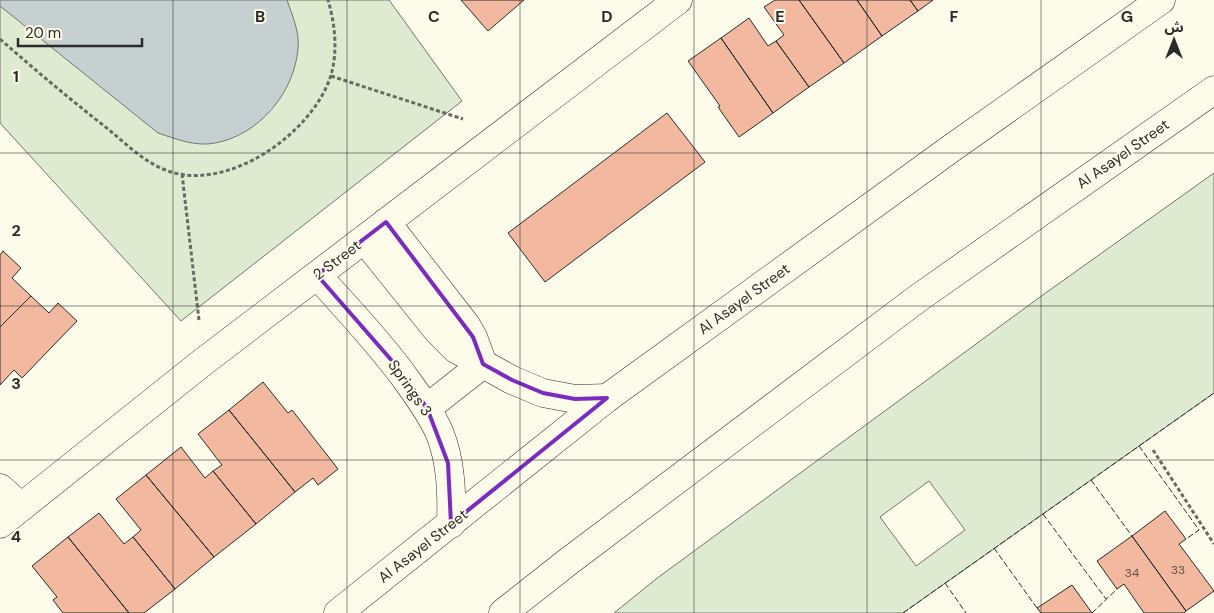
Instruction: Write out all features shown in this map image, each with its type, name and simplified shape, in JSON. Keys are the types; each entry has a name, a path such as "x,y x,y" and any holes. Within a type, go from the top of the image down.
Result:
{"main road":[{"name":"2 Street","path":"0,524 20,506 203,362 678,0"},
{"name":"Al Asayel Street","path":"338,613 608,398 1161,0"},
{"name":"Al Asayel Street","path":"504,613 569,561 917,299 1214,90"},
{"path":"386,222 462,320 473,337 483,364"},
{"path":"364,239 437,330 456,349 512,380 542,393 575,399 608,398"},
{"name":"Springs 3","path":"317,275 393,362 427,408 440,434 448,463 452,493 451,524"},
{"path":"427,408 483,364"},
{"path":"0,488 20,506"}],"path":[{"path":"0,39 147,161 164,170 182,174 201,175 220,172 249,163 275,146 298,126 318,102 331,76 336,52 334,28 328,0"},
{"path":"331,76 505,132"},
{"path":"182,174 203,362"},
{"path":"1153,450 1214,544"}],"highlighted area":[{"path":"386,222 473,337 483,364 512,380 543,393 575,399 607,398 451,524 448,463 427,408 393,362 317,275"}],"green space":[{"path":"0,0 389,0 462,101 181,321 0,123"},
{"path":"1214,173 1214,393 903,613 614,613 656,579 1040,297","holes":["929,481 965,530 916,566 880,517"]}],"shaded area":[{"path":"0,0 287,0 298,36 295,65 290,81 272,110 246,131 215,143 186,142 158,133 0,6"}],"building":[{"path":"461,0 524,0 488,31"},
{"path":"775,0 799,0 844,63 809,87 776,41 784,35 764,7"},
{"path":"799,0 857,0 882,36 844,63"},
{"path":"857,0 910,0 918,11 882,36"},
{"path":"910,0 933,0 918,11"},
{"path":"749,18 768,46 776,41 809,87 773,113 721,38"},
{"path":"721,38 773,113 739,137 688,61"},
{"path":"667,113 705,162 545,282 508,233"},
{"path":"3,251 21,268 12,278 31,296 0,327 0,255"},
{"path":"31,296 49,313 58,303 77,321 22,378 14,370 0,385 0,327"},
{"path":"263,382 288,413 292,410 338,469 318,485 313,478 295,492 229,410"},
{"path":"229,410 295,492 256,524 213,471 222,465 198,434"},
{"path":"181,447 205,478 213,471 256,524 214,557 146,475"},
{"path":"146,475 214,557 175,589 133,537 141,530 116,499"},
{"path":"1165,511 1186,539 1179,544 1214,591 1186,611 1132,536"},
{"path":"99,513 124,544 133,537 175,589 144,613 129,613 68,537"},
{"path":"1132,536 1186,611 1184,613 1144,613 1124,584 1117,589 1097,561"},
{"path":"68,537 129,613 63,613 53,600 57,597 32,566"},
{"path":"1072,585 1092,613 1041,613 1037,608"}],"fence":[{"path":"903,613 1214,393"},
{"path":"1139,446 1199,530 1186,539"},
{"path":"1091,480 1132,536"},
{"path":"1043,514 1106,599"},
{"path":"994,548 1037,608"},
{"path":"945,583 966,613"},
{"path":"1092,613 1117,589"}]}
